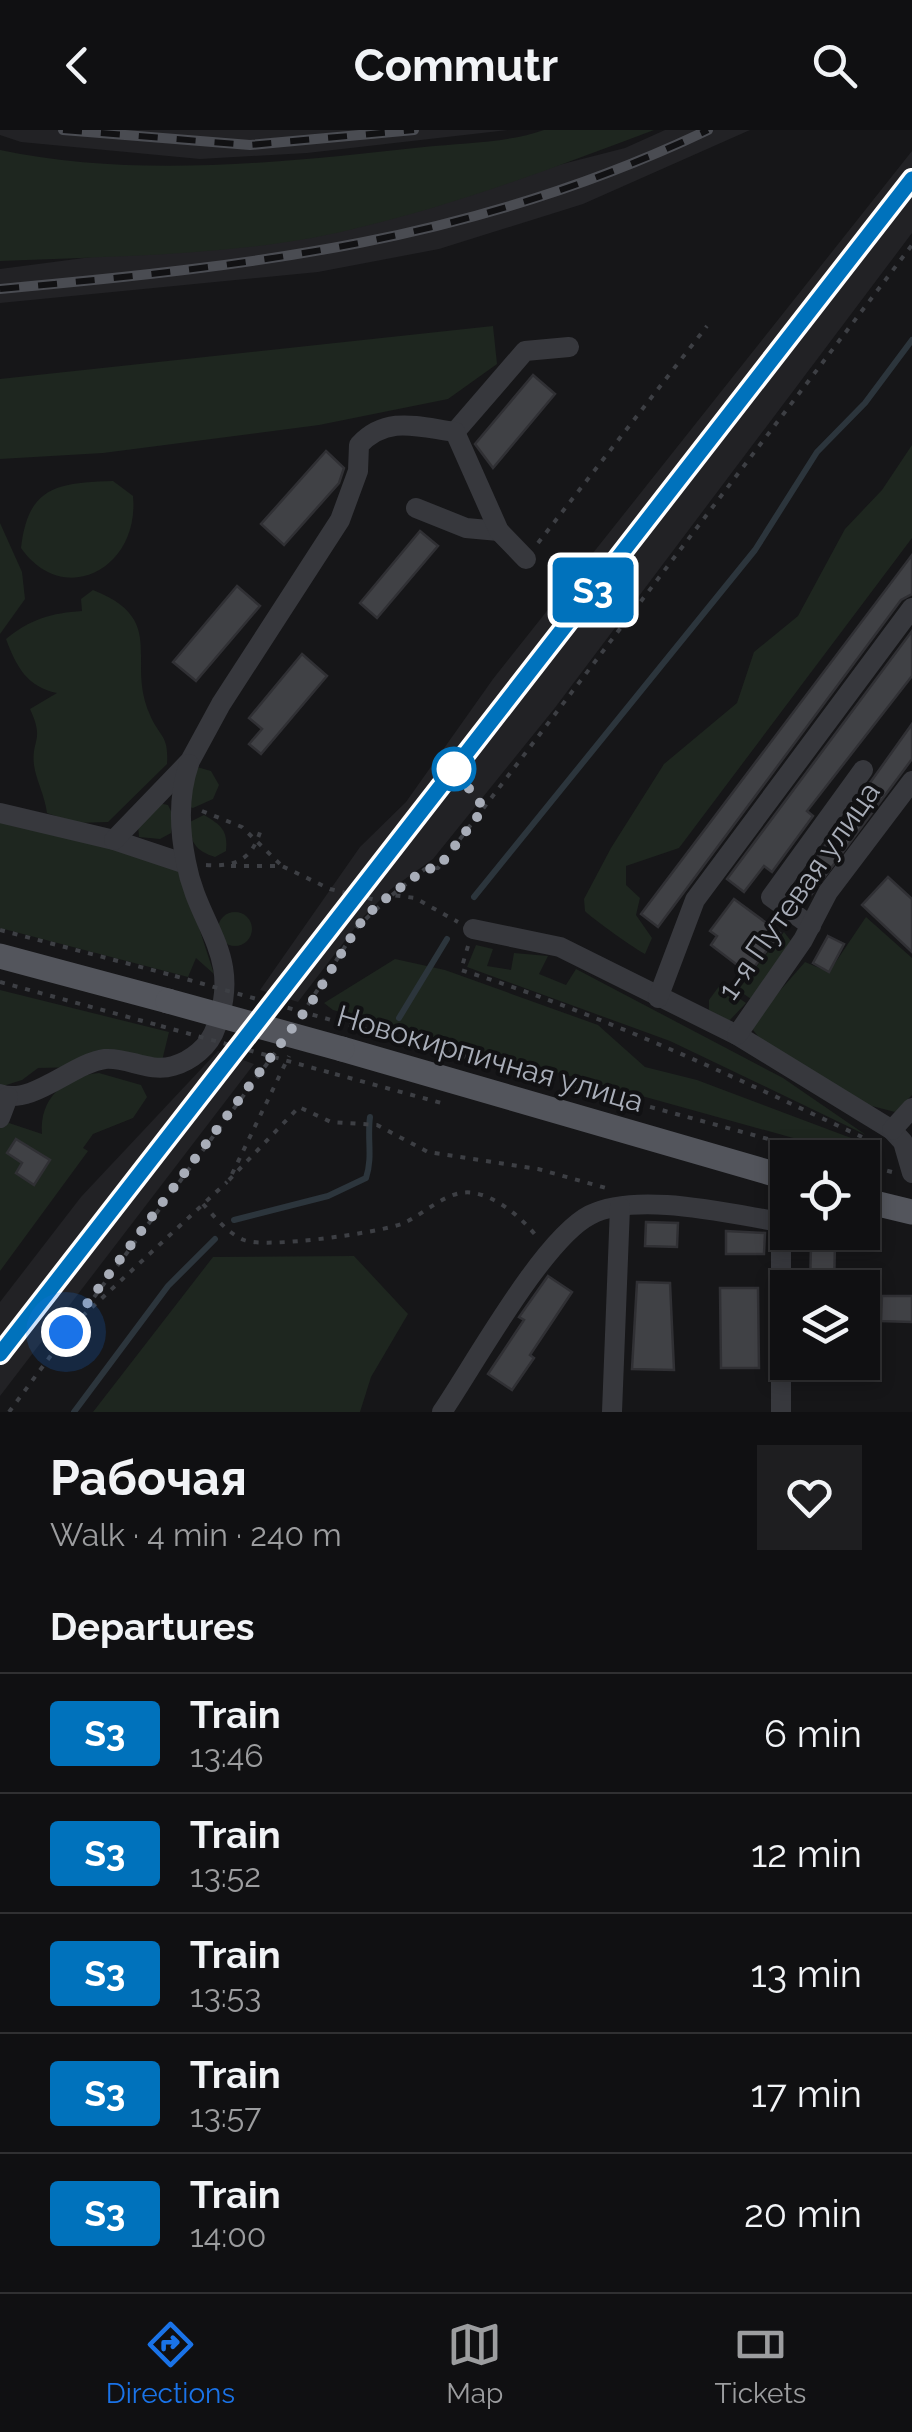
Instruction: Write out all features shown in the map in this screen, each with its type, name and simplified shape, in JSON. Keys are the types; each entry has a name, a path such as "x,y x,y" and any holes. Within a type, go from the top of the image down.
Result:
{"main road":[{"name":"Новокирпичная улица","path":"0,956 770,1173"},
{"path":"880,1204 912,1212"}],"street":[{"path":"455,432 525,351 569,347"},
{"path":"0,1118 4,1096 34,1090 88,1061 112,1058 170,1067 194,1057 214,1035 226,1000 227,972 186,864 180,790 190,761 221,704 340,520 358,471 359,445 392,423 455,432"},
{"path":"455,432 499,532 526,560"},
{"path":"416,508 466,528 499,532"},
{"path":"658,998 695,900 912,608"},
{"path":"114,840 190,761"},
{"path":"810,926 771,897 863,770"},
{"name":"1-я Путевая улица","path":"736,1034 810,926 828,892 912,781"},
{"path":"0,814 114,840 186,864"},
{"path":"473,929 560,947 736,1034 884,1136 903,1142 904,1173"},
{"path":"884,1136 912,1108"},
{"path":"612,1412 615,1198"},
{"path":"442,1412 550,1252 615,1198 781,1222 781,1412"}],"path":[{"path":"302,1019 358,926 425,869 438,868 912,245"},
{"path":"526,560 707,326"},
{"path":"180,808 227,818 258,839 282,866 330,890 382,902"},
{"path":"231,866 247,857 262,829"},
{"path":"186,864 282,866"},
{"path":"392,895 415,898 473,929 461,970 553,999 884,1136"},
{"path":"0,930 168,1001 342,1050 770,1143"},
{"path":"0,982 168,1001 342,1050"},
{"path":"9,1412 277,1050"},
{"path":"229,1180 290,1056"},
{"path":"66,1332 300,1108 330,1122 377,1125 428,1152 538,1169 615,1198"},
{"path":"203,1204 226,1229 246,1241 273,1244 321,1236 362,1236 404,1222 458,1193 473,1192 496,1201 532,1230 550,1252"}],"shaded area":[{"path":"0,130 508,130 307,153 200,159 21,142 0,135"},
{"path":"544,130 654,130 465,198 308,239 176,253 0,261 0,150 105,164 212,165 485,142"},
{"path":"665,130 750,130 583,204 439,249 318,272 0,303 0,269 313,228 625,148"},
{"path":"912,151 912,233 554,709 433,859 391,889 364,916 298,1002 260,990 360,847 406,802 493,679"},
{"path":"493,326 497,364 448,399 319,425 103,453 0,459 0,379"},
{"path":"912,445 912,538 679,848 626,866 626,885 640,898 636,915 652,938 645,954 585,911 584,899 664,764 737,703 754,652 798,616 845,529 882,490"},
{"path":"113,481 133,496 132,521 125,543 96,572 58,576 38,566 21,548 30,512 38,500 61,487"},
{"path":"0,523 22,572 25,599 0,634"},
{"path":"93,590 116,602 138,628 143,695 165,742 167,764 108,822 76,823 47,813 34,765 37,734 30,709 57,693 38,686 24,674 6,639 42,618 82,611 81,599"},
{"path":"197,767 211,771 219,785 213,799 193,808 186,806"},
{"path":"158,803 168,805 173,815 171,833 160,839 139,837 138,825"},
{"path":"204,815 219,825 226,838 226,851 215,857 199,849 189,830 188,823"},
{"path":"0,822 129,853 181,872 214,974 196,958 188,977 0,928"},
{"path":"235,912 247,917 252,929 247,941 235,946 223,941 218,929 223,917"},
{"path":"866,917 912,958 912,1095 895,1112 868,1105 761,1040 753,1030 756,1018 805,962 829,972"},
{"path":"784,932 791,941 751,999 738,990"},
{"path":"476,945 493,949 487,966 511,970 514,953 548,956 539,974 566,985 576,969 783,1078 866,1135 670,1041 467,967"},
{"path":"395,959 445,970 598,1025 645,1067 697,1080 856,1140 800,1140 333,1010 324,1003"},
{"path":"720,985 746,1003 729,1021 709,1010 709,1000"},
{"path":"0,990 169,1032 161,1065 38,1068 22,1080 0,1087"},
{"path":"218,1051 254,1064 0,1396 0,1302 81,1197"},
{"path":"99,1073 141,1085 147,1097 133,1118 93,1134 83,1148 88,1151 0,1271 0,1120 42,1134 45,1110 57,1091 75,1079"},
{"path":"354,1256 408,1314 371,1377 360,1412 93,1412 213,1257"}],"building":[{"path":"533,375 555,394 493,468 475,444"},
{"path":"326,451 344,468 339,483 284,545 261,524"},
{"path":"420,531 438,546 377,618 360,603"},
{"path":"912,555 912,594 901,600 658,927 641,914"},
{"path":"237,586 260,606 196,681 173,662"},
{"path":"912,631 912,676 807,811 813,816 772,872 764,866 744,892 727,879"},
{"path":"302,654 327,676 261,754 249,744 262,729 249,718"},
{"path":"912,724 912,759 811,895 797,885"},
{"path":"888,877 912,899 912,952 862,905"},
{"path":"734,899 780,933 749,974 711,945 717,936 710,931"},
{"path":"828,936 844,944 829,972 813,963"},
{"path":"16,1139 50,1160 34,1185 16,1173 22,1163 7,1153"},
{"path":"646,1222 678,1223 677,1247 645,1246"},
{"path":"726,1231 765,1233 764,1254 726,1254"},
{"path":"811,1250 835,1250 834,1270 810,1270"},
{"path":"548,1276 572,1292 512,1390 488,1374 524,1320 519,1317"},
{"path":"637,1282 670,1283 674,1370 632,1369"},
{"path":"720,1288 758,1288 759,1368 721,1368"},
{"path":"882,1296 912,1296 912,1322 881,1321"}],"waterway":[{"path":"474,897 755,550 817,452 865,403 912,340"},
{"path":"399,1018 447,939"},
{"path":"234,1220 328,1196 366,1178 370,1117"},
{"path":"74,1412 168,1286 215,1239"}],"railway":[{"path":"63,130 250,145 414,130"},
{"path":"0,289 274,258 448,223 621,168 708,130"},
{"path":"0,1354 912,179"}],"train":[{"name":"S3","path":"0,1354 912,179"}],"route":[{"path":"66,1332 311,1003 358,926 376,906 425,869 438,868 484,808 454,769"}]}
